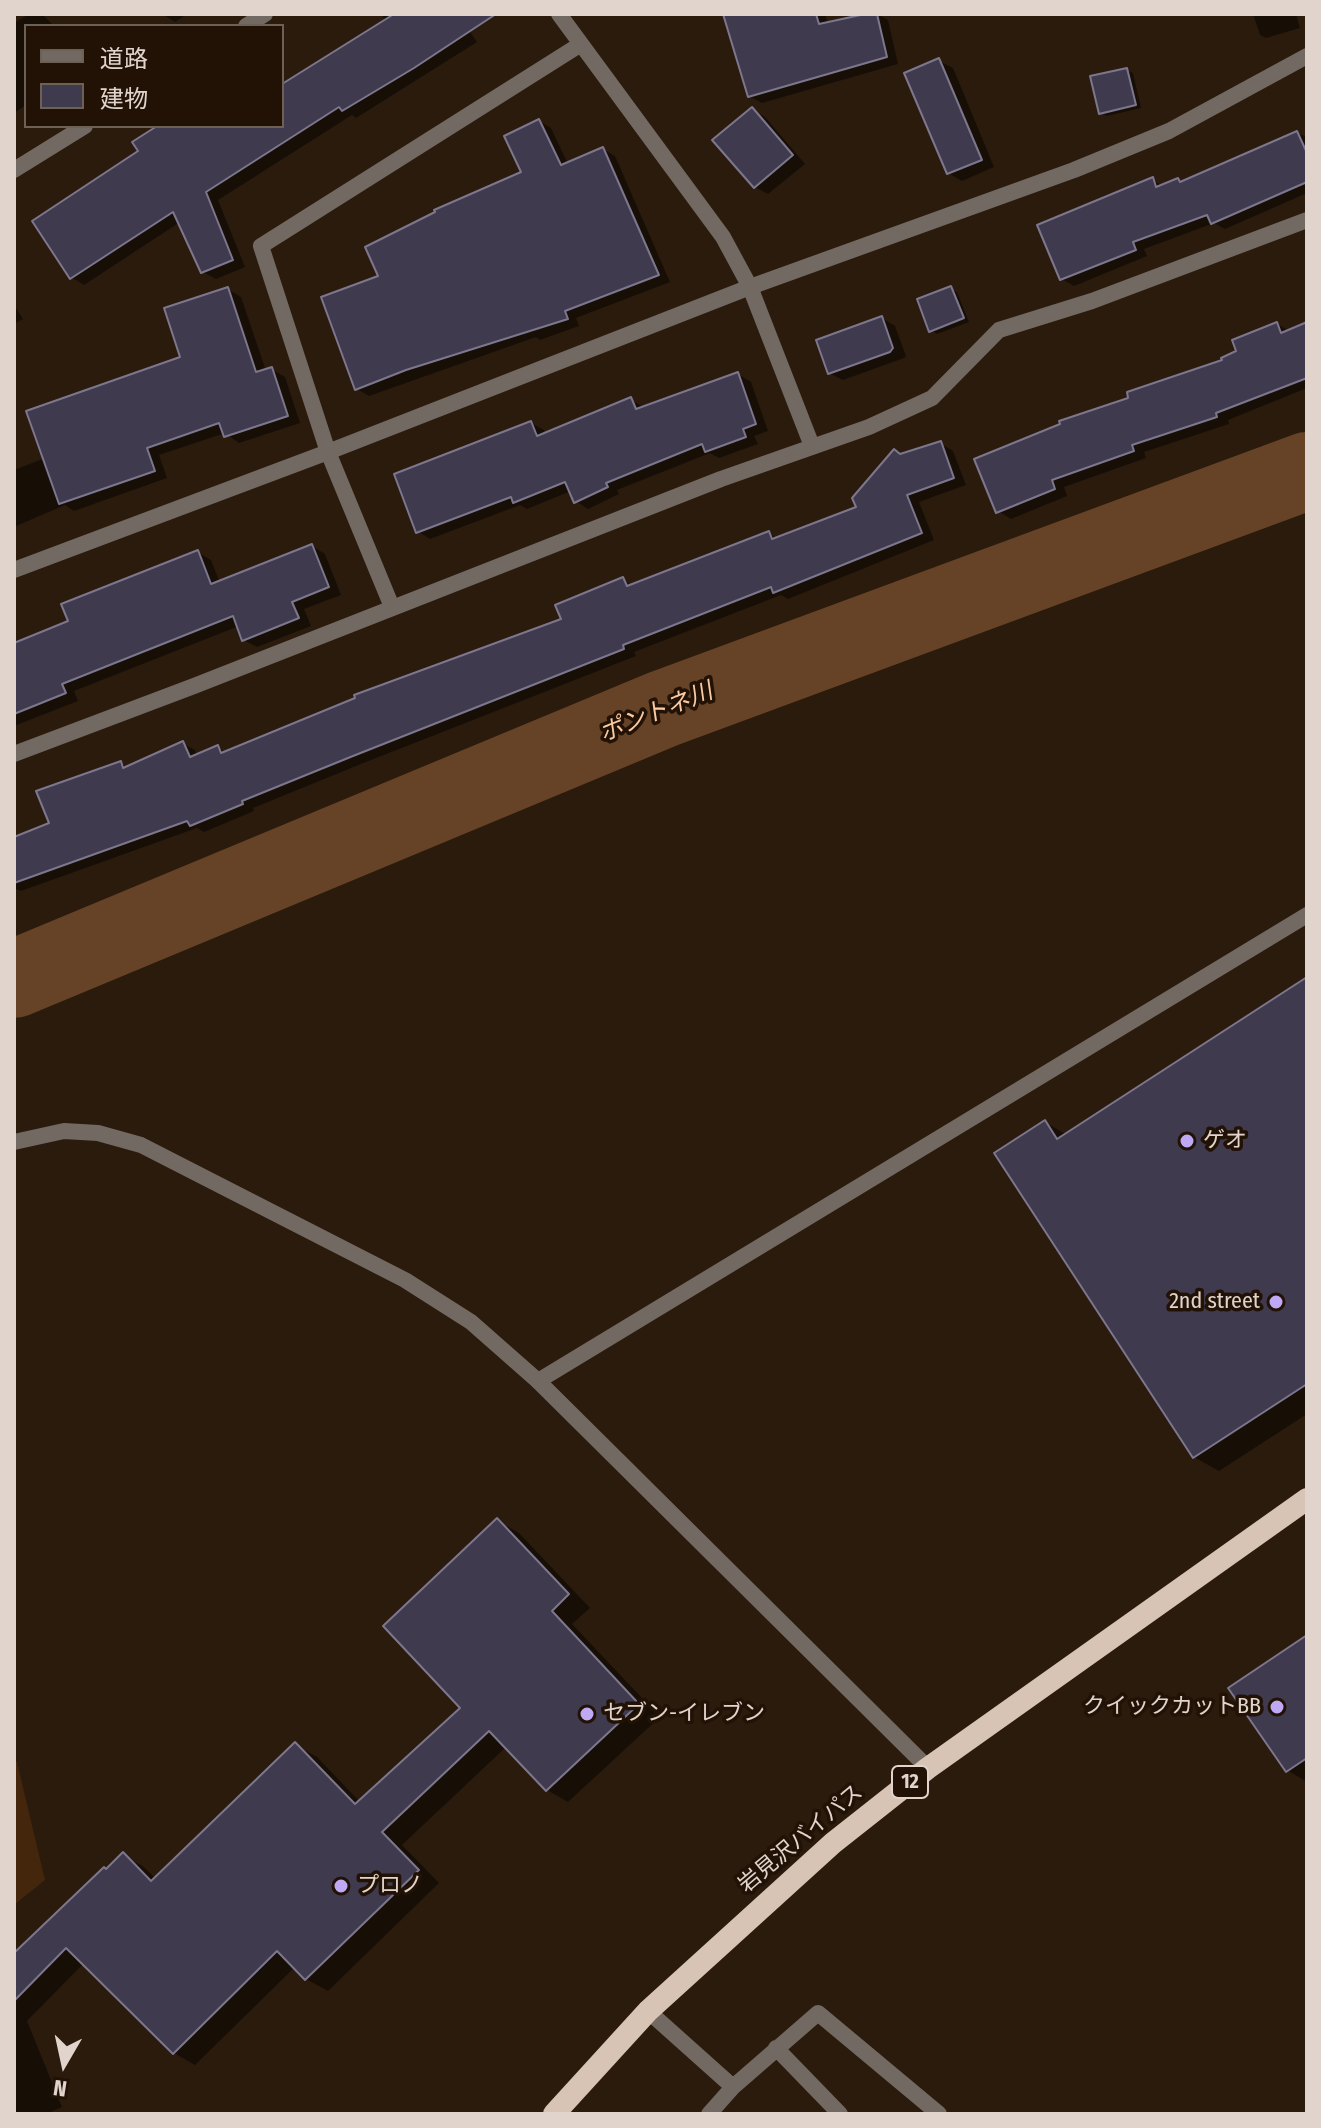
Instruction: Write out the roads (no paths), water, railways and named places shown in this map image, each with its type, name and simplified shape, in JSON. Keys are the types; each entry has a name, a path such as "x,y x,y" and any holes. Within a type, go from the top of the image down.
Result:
{"highway":[{"name":"岩見沢バイパス","path":"554,2114 648,2011 833,1843 928,1768 1307,1499"}],"street":[{"path":"559,14 723,237 750,287 812,446"},
{"path":"392,607 328,452 261,246 581,44"},
{"path":"14,570 328,452 750,287 1074,170 1169,131 1307,56"},
{"path":"14,170 82,128"},
{"path":"14,754 812,446 869,427 932,398 999,330 1092,301 1307,220"},
{"path":"538,1381 1307,915"},
{"path":"14,1142 64,1131 98,1133 141,1145 405,1280 471,1322 538,1381 928,1768"},
{"path":"648,2011 733,2087"},
{"path":"709,2114 733,2087 818,2013 939,2114"},
{"path":"776,2048 840,2114"}],"waterway":[{"name":"ポントネ川","path":"14,979 663,709 1307,471"}],"place":[{"name":"ゲオ","path":"1187,1141"},
{"name":"2nd street","path":"1276,1302"},
{"name":"クイックカットBB","path":"1277,1707"},
{"name":"セブン-イレブン","path":"587,1714"},
{"name":"プロノ","path":"341,1886"}]}
